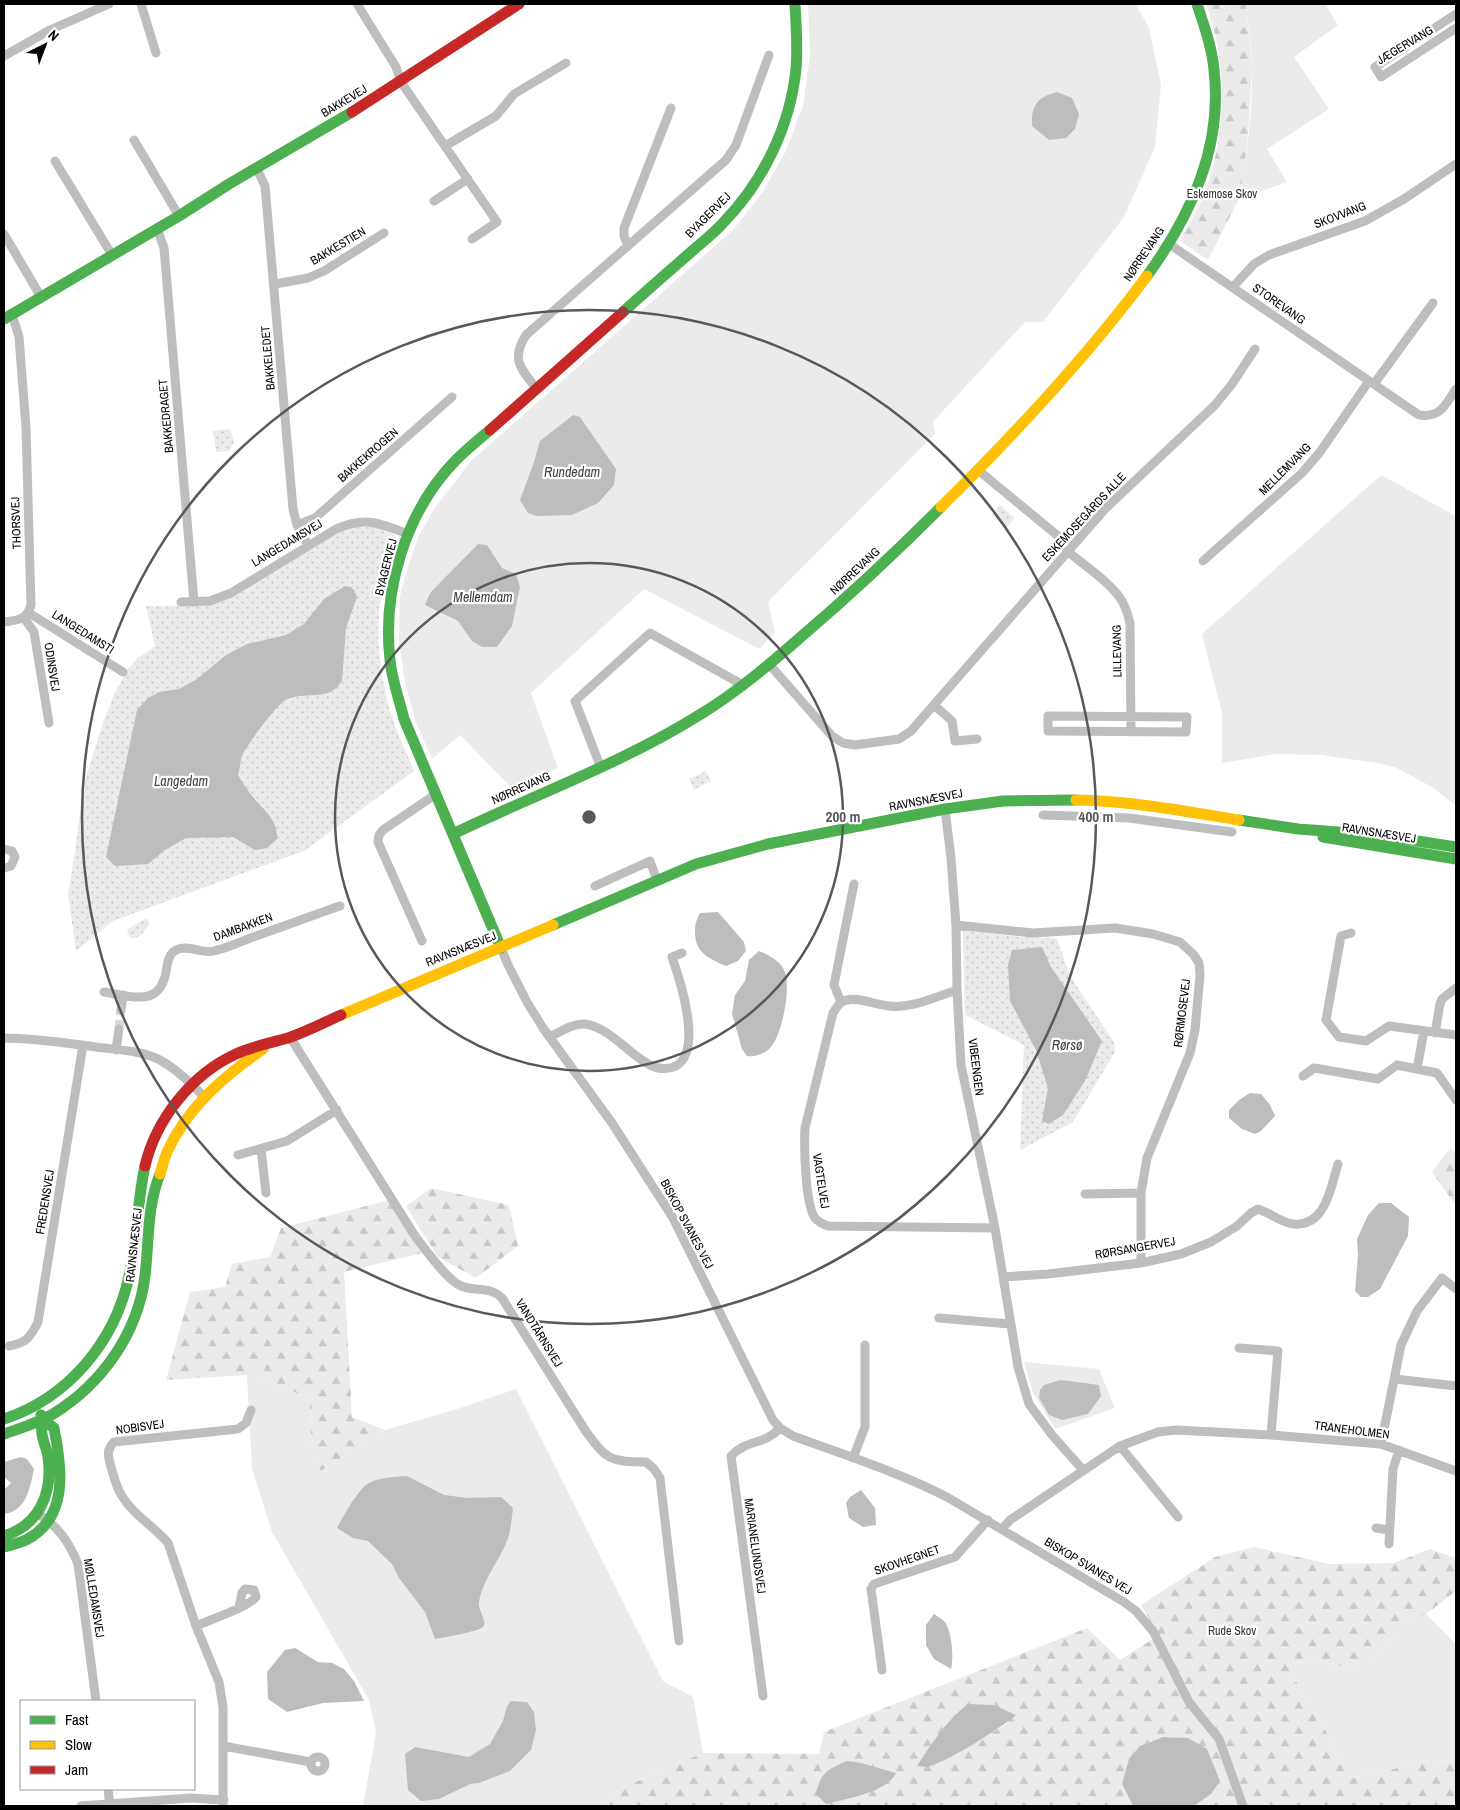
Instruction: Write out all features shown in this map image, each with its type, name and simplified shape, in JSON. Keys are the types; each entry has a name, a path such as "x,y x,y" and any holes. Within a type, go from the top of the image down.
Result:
{"street":[{"path":"4,56 50,30 109,4"},
{"path":"141,4 156,53"},
{"path":"357,4 396,67 401,82 497,222 472,240"},
{"name":"BAKKEVEJ","path":"8,317 401,82 519,4"},
{"name":"BYAGERVEJ","path":"501,948 404,720 394,681 390,650 391,594 398,566 408,534 422,505 437,482 456,460 722,224 756,181 782,132 791,102 797,69 798,36 795,4"},
{"name":"NØRREVANG","path":"453,834 601,768 662,738 702,714 743,685 833,610 887,560 978,470 1081,358 1135,293 1169,244 1194,198 1207,161 1214,119 1215,80 1212,57 1197,4"},
{"name":"JÆGERVANG","path":"1456,14 1375,67 1381,77 1456,28"},
{"path":"536,388 519,368 518,355 520,345 526,335 726,160 736,145 769,55"},
{"path":"445,146 496,116 514,94 566,63"},
{"path":"628,246 624,236 624,228 671,108"},
{"path":"134,140 179,216"},
{"path":"55,161 112,255"},
{"name":"SKOVVANG","path":"1233,287 1254,264 1269,255 1364,221 1404,199 1456,164"},
{"name":"BAKKELEDET","path":"257,169 265,186 293,499 297,525 308,545"},
{"path":"434,201 468,179"},
{"name":"BAKKEDRAGET","path":"157,228 164,248 194,602"},
{"name":"BAKKESTIEN","path":"275,284 308,278 324,271 384,233"},
{"path":"4,234 41,297"},
{"name":"STOREVANG","path":"1169,244 1419,415 1430,417 1440,412 1456,389"},
{"path":"1372,383 1433,303"},
{"name":"THORSVEJ","path":"8,317 16,325 18,336 26,428 31,606 26,616"},
{"name":"ESKEMOSEGÅRDS ALLE","path":"769,664 832,736 843,742 855,745 899,739 911,731 1105,509 1215,404 1232,384 1255,350"},
{"name":"MELLEMVANG","path":"1203,560 1302,473 1372,383"},
{"name":"BAKKEKROGEN","path":"297,525 315,518 452,397"},
{"path":"978,470 1058,536"},
{"name":"LANGEDAMSVEJ","path":"182,602 210,601 231,593 308,545 350,523 364,521 379,523 408,534"},
{"name":"LILLEVANG","path":"1067,551 1114,590 1122,600 1127,611 1130,623 1131,732"},
{"path":"4,622 26,616"},
{"name":"LANGEDAMSTI","path":"26,616 123,672"},
{"name":"ODINSVEJ","path":"26,616 34,632 49,723"},
{"path":"601,768 575,702 650,633 743,685"},
{"path":"934,705 952,721 955,741 977,739"},
{"path":"1048,716 1131,716 1186,717 1186,732 1048,731 1048,716"},
{"path":"422,941 378,842 379,835 383,830 436,794"},
{"name":"RAVNSNÆSVEJ","path":"4,1419 38,1406 66,1384 89,1361 107,1336 119,1312 127,1288 144,1167 155,1136 170,1111 192,1085 204,1075 236,1054 290,1037 696,864 768,844 945,809 1049,799 1098,800 1207,814 1298,829 1378,836 1456,847"},
{"name":"VIBEENGEN","path":"945,809 956,925 961,1065 995,1228 1018,1367 1030,1404 1052,1435 1083,1470"},
{"path":"1205,829 1207,814"},
{"path":"1044,815 1129,818 1232,832"},
{"name":"RAVNSNÆSVEJ","path":"1298,829 1328,838 1456,859"},
{"path":"4,849 12,851 15,857 12,866 4,868"},
{"path":"595,886 650,861 657,880"},
{"path":"854,884 834,985 841,1002 854,999 889,1006 902,1006 957,990"},
{"name":"DAMBAKKEN","path":"104,992 143,997 151,996 163,986 168,959 176,950 181,948 212,952 340,906"},
{"name":"RØRMOSEVEJ","path":"956,925 1033,933 1115,928 1153,934 1180,942 1194,955 1199,963 1200,975 1195,1030 1190,1053 1147,1158 1140,1193 1141,1263"},
{"path":"1351,933 1341,936 1326,1020 1339,1037 1366,1041 1390,1026 1456,1036"},
{"name":"BISKOP SVANES VEJ","path":"501,948 527,1002 549,1037 612,1123 669,1212 772,1420 780,1428 793,1436 928,1487 988,1520 1124,1602 1145,1620 1153,1631 1188,1702 1219,1739 1243,1806"},
{"path":"549,1037 575,1024 593,1026 603,1031 650,1066 663,1069 673,1068 685,1057 687,1049 686,1008 672,956 682,953"},
{"path":"1436,1032 1442,999 1456,988"},
{"path":"121,1010 124,995"},
{"name":"VAGTELVEJ","path":"841,1002 833,1013 805,1128 804,1147 811,1210 815,1217 818,1221 828,1226 995,1228"},
{"path":"116,1050 119,1028"},
{"path":"1417,1069 1424,1031"},
{"name":"VANDTÅRNSVEJ","path":"290,1037 415,1236 428,1253 459,1285 490,1290 502,1298 600,1451 611,1459 622,1462 646,1462 660,1478 680,1641"},
{"path":"4,1038 24,1038 83,1045 159,1059 204,1097"},
{"name":"RAVNSNÆSVEJ","path":"4,1434 43,1420 57,1412 82,1394 116,1354 130,1327 142,1289 153,1195 169,1148 190,1114 204,1097 242,1063 276,1042"},
{"name":"FREDENSVEJ","path":"8,1346 21,1344 30,1336 38,1322 83,1045"},
{"path":"1303,1076 1314,1068 1378,1079 1397,1065 1437,1073 1456,1100"},
{"path":"238,1155 287,1141 337,1110"},
{"path":"261,1149 266,1193"},
{"name":"RØRSANGERVEJ","path":"1004,1277 1141,1263 1181,1254 1211,1242 1258,1209 1284,1222 1295,1224 1308,1222 1317,1217 1324,1208 1338,1164"},
{"path":"1084,1194 1140,1193"},
{"path":"1381,1444 1401,1345 1418,1310 1442,1278 1456,1289"},
{"path":"939,1318 1010,1324"},
{"path":"853,1458 865,1427 865,1345"},
{"path":"1239,1348 1278,1351 1271,1435"},
{"path":"1395,1378 1456,1386"},
{"path":"4,1536 24,1527 38,1514 45,1499 49,1481 48,1457 42,1434 43,1420 38,1406"},
{"name":"NOBISVEJ","path":"81,1806 191,1798 223,1803 223,1707 219,1682 196,1626 168,1543 160,1532 132,1509 122,1497 108,1456 108,1447 114,1442 238,1429 246,1423 251,1410"},
{"path":"4,1547 12,1546 32,1537 49,1521 58,1502 62,1481 60,1458 54,1428 43,1420"},
{"name":"MARIANELUNDSVEJ","path":"763,1696 731,1456 739,1448 772,1436 780,1428"},
{"name":"TRANEHOLMEN","path":"1002,1529 1010,1520 1120,1446 1158,1432 1176,1430 1271,1435 1381,1444 1456,1471"},
{"path":"1120,1446 1178,1517"},
{"path":"1389,1544 1393,1469 1399,1450"},
{"name":"MØLLEDAMSVEJ","path":"38,1514 49,1521 62,1534 72,1548 78,1564 96,1700"},
{"name":"SKOVHEGNET","path":"882,1670 871,1589 874,1584 955,1557 988,1520"},
{"path":"1376,1528 1389,1530"},
{"path":"196,1626 239,1608"},
{"path":"223,1746 311,1762"},
{"path":"108,1790 110,1805"}],"green space":[{"path":"808,4 1136,4 1149,28 1161,85 1155,147 1124,217 1043,322 1025,322 933,422 935,434 768,602 775,632 759,649 644,589 531,693 558,768 513,789 460,735 432,759 416,723 405,683 399,642 400,596 419,536 434,509 471,461 733,230 762,193 786,151 803,106 810,55"},
{"name":"Eskemose Skov","path":"1206,4 1246,4 1252,65 1249,122 1239,199 1208,260 1180,241 1207,186 1214,164 1221,118 1222,94 1218,47"},
{"path":"1246,4 1325,4 1338,25 1294,57 1329,109 1267,149 1287,182 1239,199 1252,99 1252,65"},
{"path":"230,429 234,441 230,451 216,452 213,431"},
{"path":"1381,475 1456,516 1456,806 1432,787 1395,767 1377,763 1321,755 1276,754 1222,763 1222,713 1202,634"},
{"path":"1000,505 1015,518 1006,528 992,515"},
{"path":"357,527 375,527 396,535 389,557 380,601 379,644 381,666 390,711 414,771 304,851 113,921 76,951 68,894 83,787 113,697 127,670 138,658 155,646 146,606 203,605 338,533"},
{"path":"706,771 711,781 694,790 689,779"},
{"path":"145,919 150,923 145,931 132,939 127,931"},
{"path":"963,930 1021,937 1057,938 1070,976 1114,1042 1115,1052 1073,1122 1020,1150 1024,1045 965,1015"},
{"path":"1450,1148 1456,1153 1456,1206 1432,1172"},
{"path":"431,1188 509,1205 518,1246 476,1278 438,1257 406,1206"},
{"path":"389,1200 422,1253 344,1272 352,1417 385,1430 321,1471 311,1454 310,1398 247,1375 166,1380 190,1292 225,1287 232,1264 270,1257 281,1228"},
{"path":"1024,1362 1099,1369 1115,1408 1055,1429 1033,1393"},
{"path":"247,1375 310,1398 311,1454 321,1471 385,1430 516,1389 663,1681 693,1697 703,1753 617,1790 607,1806 363,1806 376,1733 369,1700 272,1532 252,1469"},
{"name":"Rude Skov","path":"1254,1547 1329,1564 1394,1563 1430,1549 1456,1558 1456,1591 1426,1614 1404,1623 1373,1660 1354,1669 1324,1663 1308,1656 1290,1671 1335,1747 1350,1778 1431,1761 1456,1760 1456,1806 1194,1806 1211,1794 1188,1738 1163,1737 1140,1746 1122,1784 1133,1806 607,1806 617,1790 703,1753 819,1754 824,1732 1087,1628 1120,1660 1159,1635 1141,1605 1215,1557","holes":["994,1705 1007,1724 989,1734"]},
{"path":"1426,1614 1456,1644 1456,1760 1431,1761 1350,1778 1335,1747 1290,1671 1308,1656 1324,1663 1354,1669 1373,1660 1404,1623"}],"water":[{"path":"1057,92 1072,98 1079,114 1075,129 1066,138 1049,140 1032,126 1033,113 1040,100"},
{"name":"Rundedam","path":"573,415 580,417 616,469 614,485 598,503 572,515 536,516 528,513 520,500 540,441"},
{"name":"Mellemdam","path":"478,544 487,545 502,568 516,574 520,587 512,626 497,647 482,647 472,641 458,621 425,605 430,593"},
{"name":"Langedam","path":"345,586 351,587 357,597 346,628 342,680 331,692 299,696 284,701 274,710 261,727 241,758 238,775 249,792 272,819 277,832 277,839 267,848 255,850 233,837 186,838 165,850 148,864 115,866 106,857 137,710 148,698 159,692 179,689 197,679 226,655 247,644 286,635 304,624 324,599"},
{"path":"718,912 744,942 746,951 738,961 726,966 704,954 696,940 696,925 700,913"},
{"name":"Rørsø","path":"1042,947 1051,967 1102,1041 1085,1081 1063,1115 1049,1124 1042,1121 1048,1088 1036,1050 1010,1001 1008,965 1012,950"},
{"path":"759,951 767,954 783,968 787,980 786,1001 781,1025 773,1044 768,1050 760,1054 747,1056 742,1049 732,1014 735,995 745,981 749,960"},
{"path":"1250,1093 1261,1094 1270,1105 1275,1116 1261,1131 1255,1134 1242,1129 1229,1118 1229,1110"},
{"path":"1379,1203 1391,1203 1409,1217 1408,1236 1380,1289 1368,1297 1361,1297 1355,1291 1358,1255 1357,1239 1368,1215"},
{"path":"1061,1380 1099,1385 1101,1396 1088,1414 1062,1420 1049,1415 1039,1398 1040,1390 1044,1385"},
{"path":"21,1457 27,1459 34,1469 29,1490 23,1503 18,1508 4,1514 4,1490 11,1483 4,1477 4,1462"},
{"path":"407,1476 444,1495 468,1498 501,1497 513,1508 510,1532 506,1543 481,1593 479,1608 484,1624 480,1629 435,1639 425,1612 399,1578 392,1564 368,1541 353,1538 337,1528 356,1497 369,1483 383,1478"},
{"path":"861,1490 875,1508 876,1525 863,1527 849,1518 846,1503 850,1497"},
{"path":"934,1614 947,1625 951,1637 951,1669 934,1659 926,1645 926,1625"},
{"path":"295,1648 318,1662 332,1663 344,1669 354,1681 364,1701 323,1703 287,1712 268,1699 267,1672 285,1650"},
{"path":"511,1701 527,1702 534,1712 536,1730 531,1750 510,1771 479,1783 470,1784 439,1799 421,1801 408,1790 405,1754 415,1747 469,1757 490,1744 503,1721 507,1706"},
{"path":"968,1704 994,1705 1016,1715 986,1736 944,1760 925,1767 917,1766 946,1725"},
{"path":"1163,1737 1188,1738 1207,1749 1220,1781 1211,1794 1194,1806 1133,1806 1122,1784 1129,1759 1140,1746"},
{"path":"847,1761 896,1773 891,1780 875,1790 826,1804 816,1794 820,1781 830,1769"}],"tunnel":[{"path":"119,1029 121,1010"}],"traffic: fast":[{"path":"623,312 718,228 737,208 762,172 781,132 793,91 797,53 795,4"},
{"path":"1147,276 1163,253 1190,204 1200,179 1214,126 1216,98 1213,61 1197,4"},
{"path":"4,319 352,112"},
{"path":"490,430 456,460 438,480 423,503 401,553 394,579 388,633 391,667 404,719 501,948"},
{"path":"453,834 641,748 714,705 753,677 820,621 941,507"},
{"path":"553,925 696,864 768,844 945,809 1003,801 1076,800"},
{"path":"1239,820 1298,829 1378,835 1456,847"},
{"path":"1323,837 1456,859"},
{"path":"4,1419 27,1410 49,1397 68,1382 100,1345 113,1323 129,1276 145,1166"},
{"path":"4,1434 41,1420 71,1402 102,1372 126,1337 141,1297 145,1276 151,1211 160,1174"},
{"path":"4,1536 27,1524 41,1506 46,1494 49,1470 42,1434 41,1415"},
{"path":"4,1547 26,1540 40,1531 50,1519 56,1505 60,1475 57,1443 54,1428 43,1420"}],"traffic: slow":[{"path":"941,507 1074,367 1147,276"},
{"path":"1076,800 1138,804 1239,820"},
{"path":"341,1015 553,925"},
{"path":"160,1174 167,1152 175,1136 196,1107 234,1070 263,1049"}],"traffic: jam":[{"path":"352,112 519,4"},
{"path":"490,430 623,312"},
{"path":"145,1166 150,1149 167,1115 178,1100 205,1073 242,1051 295,1036 341,1015"}]}
